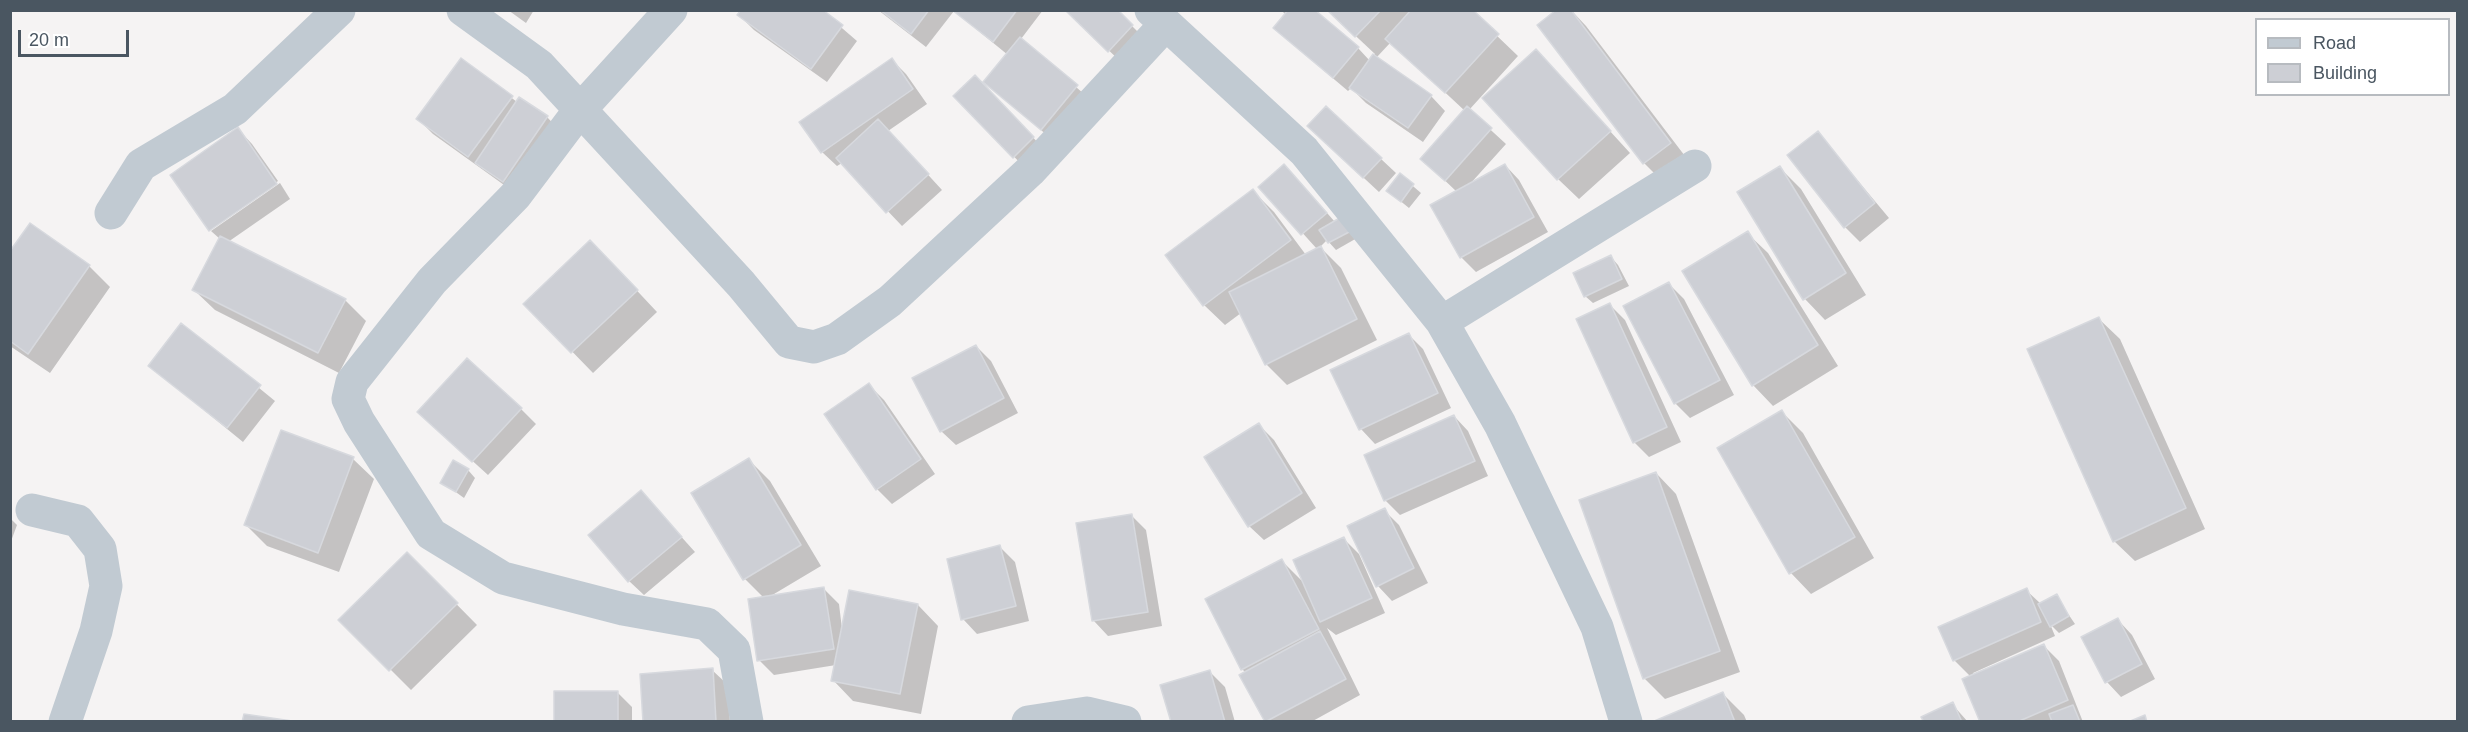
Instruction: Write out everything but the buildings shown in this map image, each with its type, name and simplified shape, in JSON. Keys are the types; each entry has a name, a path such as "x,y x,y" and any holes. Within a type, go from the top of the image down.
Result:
{"street":[{"path":"111,213 141,165 235,110 339,10"},
{"path":"463,10 539,64 579,111 741,284 789,342 814,347 837,339 899,293 1030,171 1158,18 1304,151 1442,322 1500,424 1597,627 1626,722"},
{"path":"671,10 579,111 515,196 432,281 352,382 348,399 359,422 431,534 502,578 623,609 707,624 734,650 747,722"},
{"path":"1442,322 1695,166"},
{"path":"32,510 78,521 100,549 106,586 96,631 65,722"},
{"path":"1028,722 1087,713 1125,722"}]}
